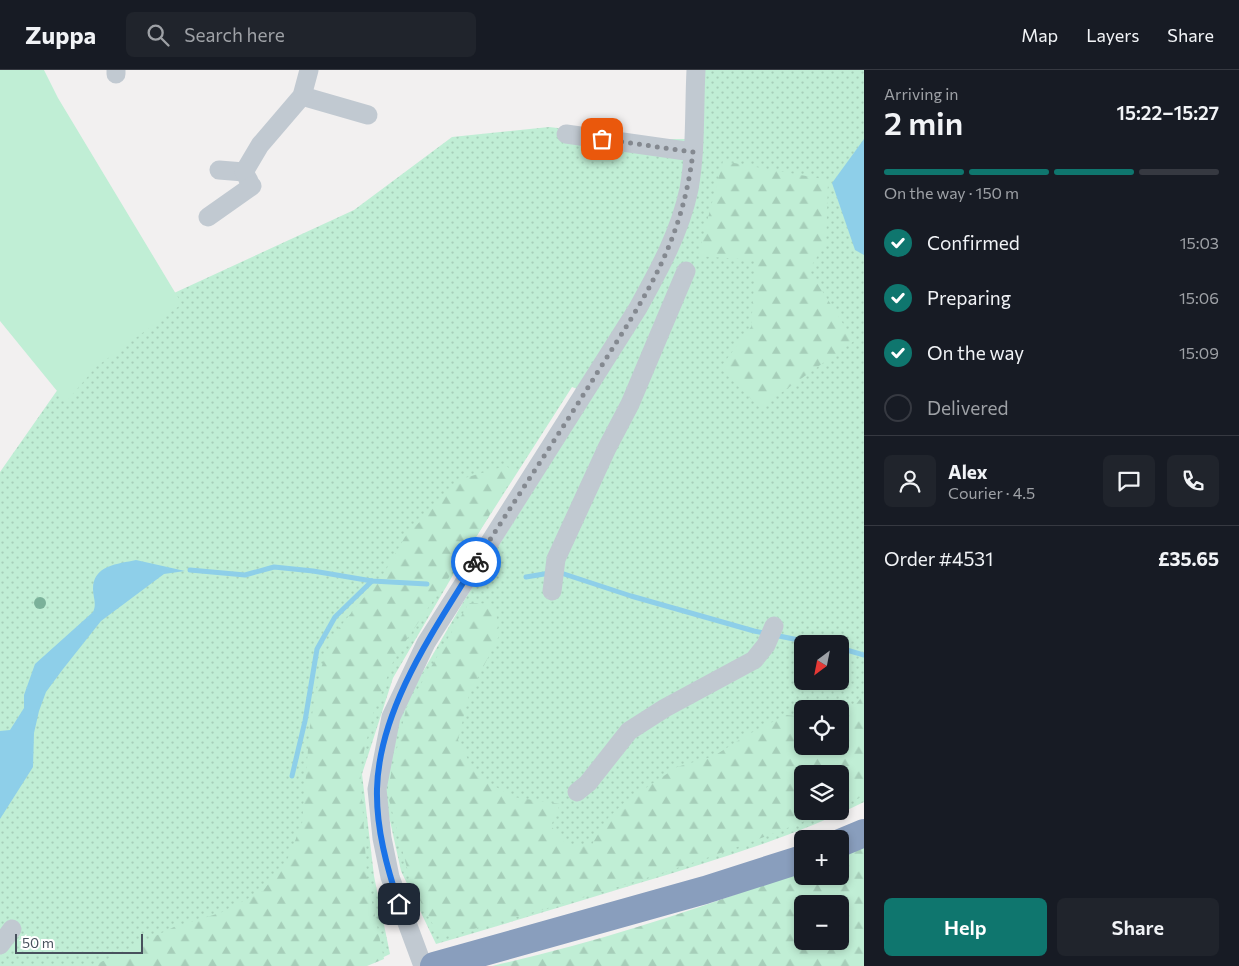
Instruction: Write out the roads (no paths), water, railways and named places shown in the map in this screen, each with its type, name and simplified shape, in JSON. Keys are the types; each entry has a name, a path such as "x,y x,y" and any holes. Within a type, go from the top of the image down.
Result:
{"highway":[{"path":"849,839 864,833"},
{"path":"434,966 705,890 794,862"}],"street":[{"path":"208,217 250,183 260,146 302,96 309,70"},
{"path":"423,966 390,877 382,838 377,789 391,717 426,643 638,308 663,263 679,224 689,188 693,152 696,70"},
{"path":"302,96 368,116"},
{"path":"566,134 693,152"},
{"path":"219,170 250,183"},
{"path":"553,580 607,448 630,404 686,271"},
{"path":"578,792 588,783 629,731 665,708 754,660 771,632"},
{"path":"0,945 12,929"}],"water":[{"path":"864,139 864,255 855,250 832,183"},
{"path":"136,560 185,571 164,574 101,621 63,669 46,692 39,711 34,733 33,767 0,819 0,731 10,730 24,708 24,695 35,664 93,612 95,603 93,589 97,575 108,567"}],"waterway":[{"path":"190,570 245,575 274,567 313,571 372,581 427,584"},
{"path":"558,572 631,596 754,631 794,639"},
{"path":"526,577 550,573"},
{"path":"292,776 305,721 317,649 335,617 372,581"},
{"path":"849,651 864,655"}]}
